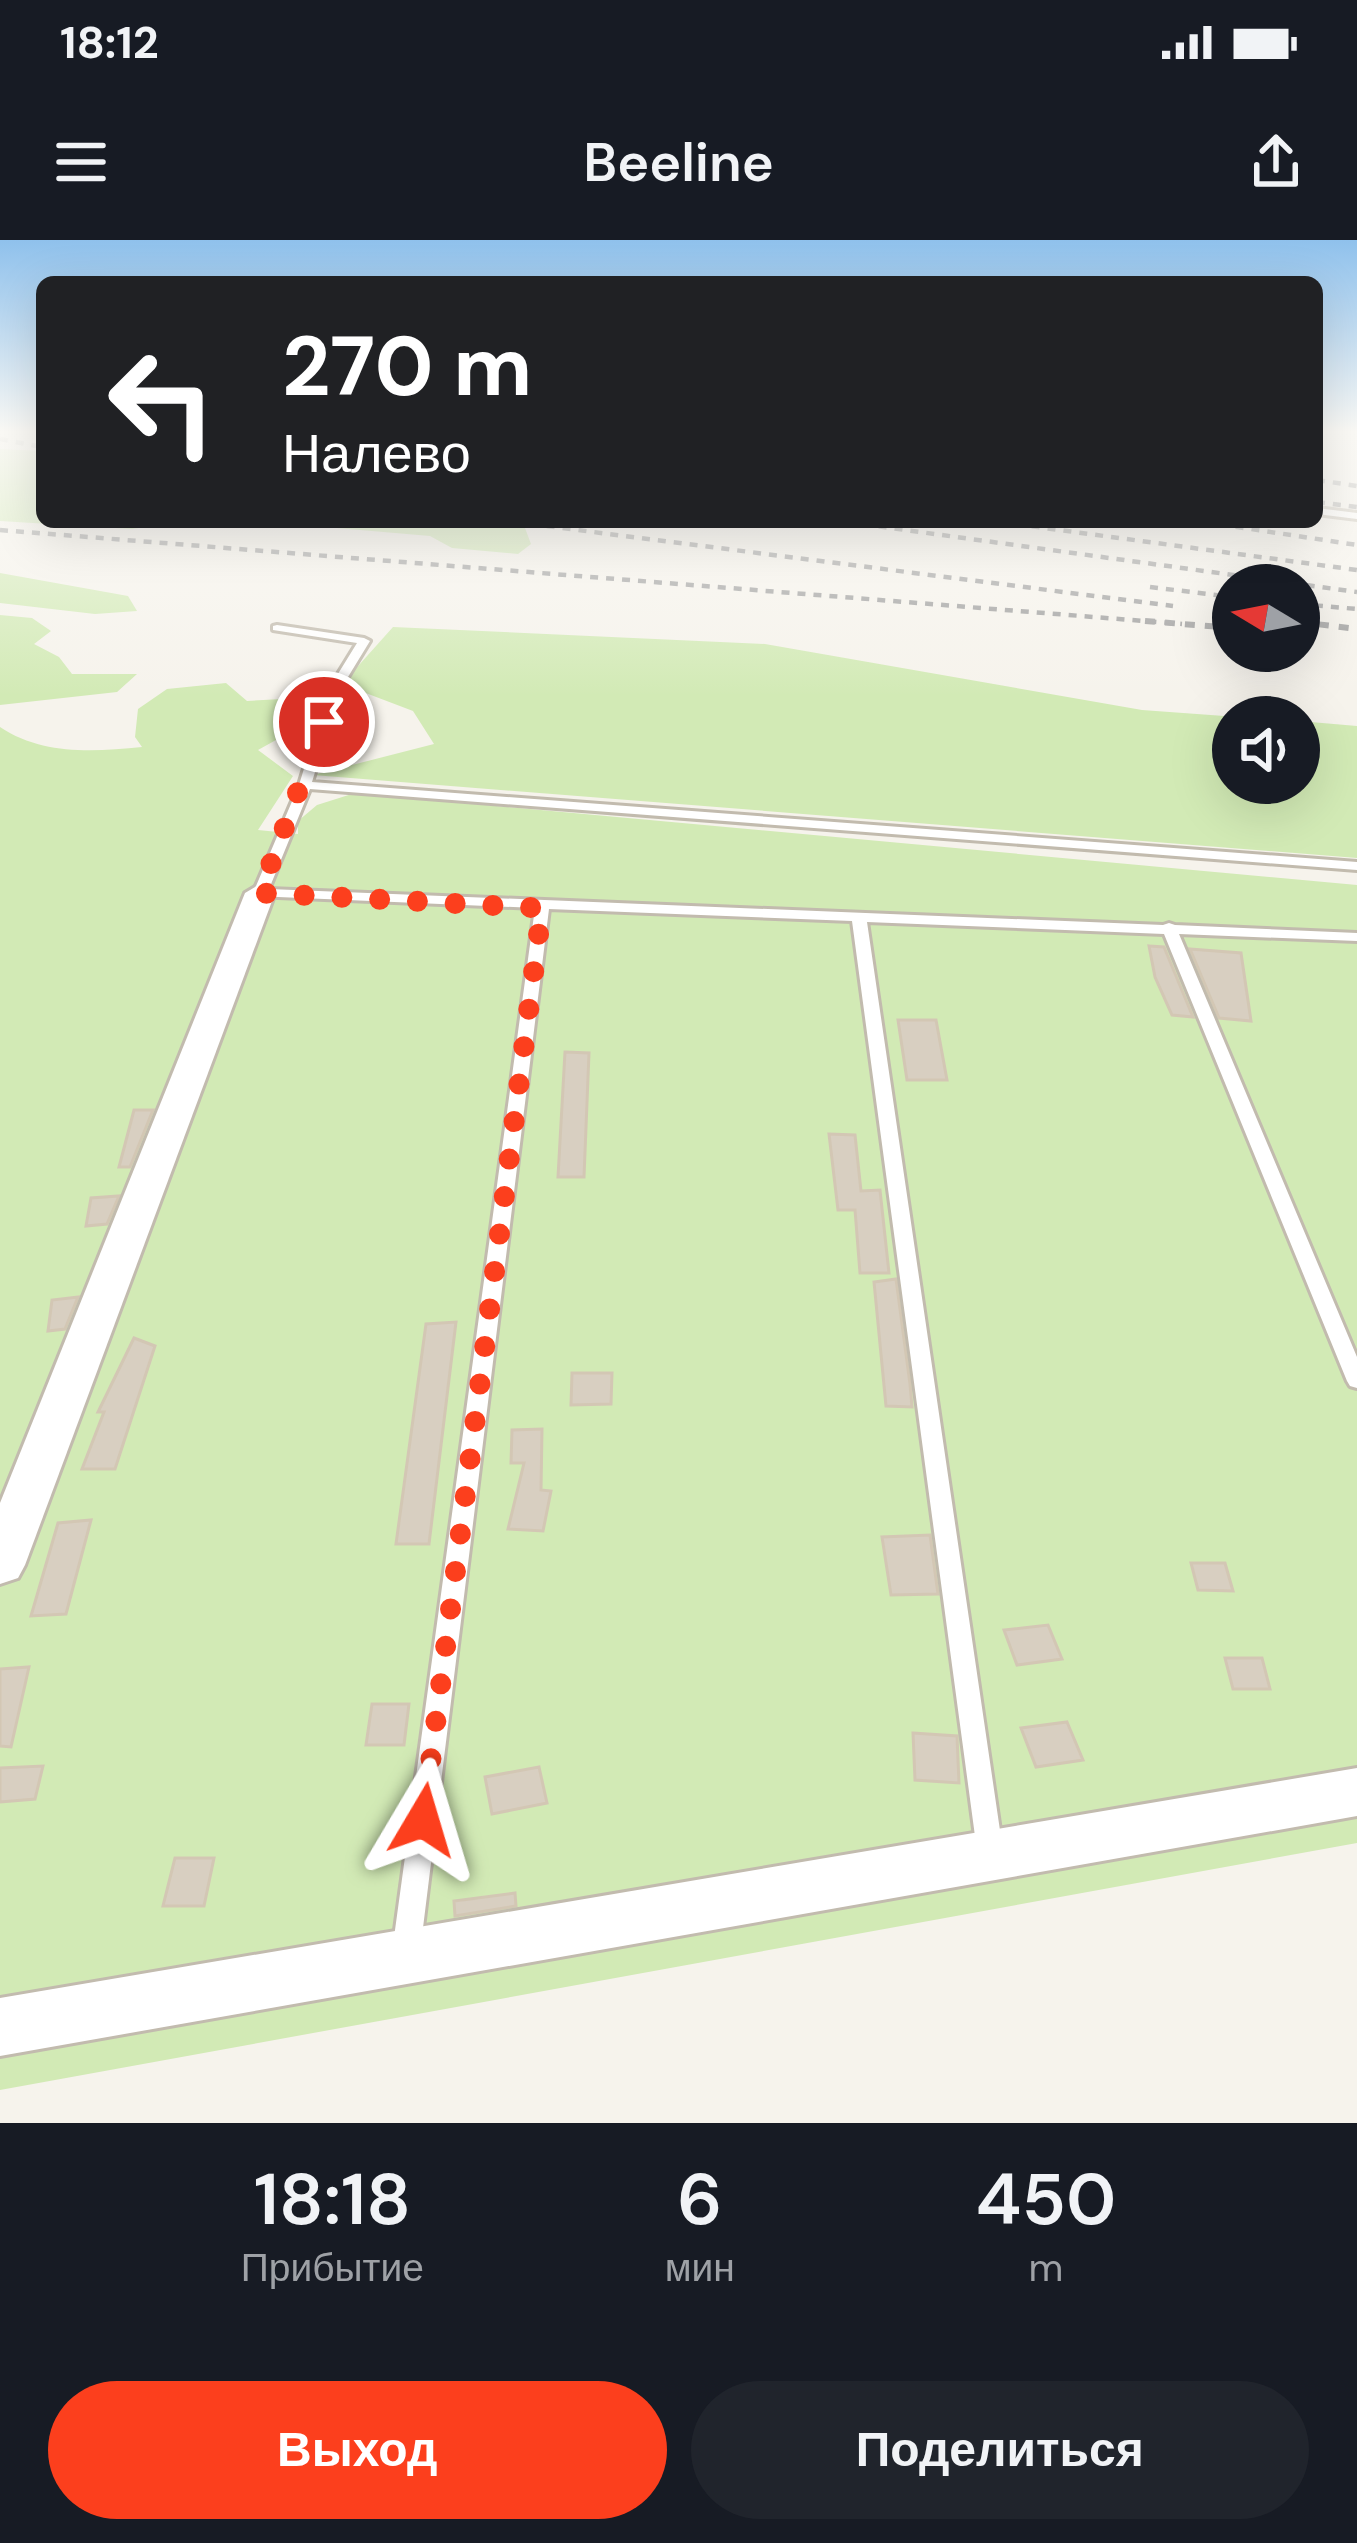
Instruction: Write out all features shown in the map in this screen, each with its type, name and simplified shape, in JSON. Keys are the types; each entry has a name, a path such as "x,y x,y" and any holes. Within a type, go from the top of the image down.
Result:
{"street":[{"path":"0,1565 260,893"},
{"path":"0,2027 1357,1792"}],"lane":[{"path":"277,628 364,640 334,690 305,784 260,893 542,908 1357,937"},
{"path":"305,784 1357,866"},
{"path":"406,1957 542,908"},
{"path":"859,918 990,1856"},
{"path":"1169,928 1357,1381"}],"green space":[{"path":"337,528 525,528 531,544 518,554 452,548 430,536"},
{"path":"0,573 128,596 137,611 95,614 0,603"},
{"path":"0,615 32,618 51,631 34,644 59,657 72,674 137,674 117,692 0,705"},
{"path":"393,627 765,644 1142,710 1212,715 1212,804 1320,804 1320,723 1357,726 1357,858 313,775 434,744 413,711 342,684"},
{"path":"226,683 247,701 300,698 303,725 258,750 293,776 258,830 298,834 298,821 317,805 355,793 1357,885 1357,1843 0,2090 0,727 50,747 142,747 135,737 138,709 167,689"}],"building":[{"path":"1149,946 1164,947 1193,1017 1172,1015 1155,977"},
{"path":"1190,949 1241,953 1251,1021 1219,1018"},
{"path":"898,1020 936,1020 947,1080 907,1080"},
{"path":"565,1052 589,1053 584,1177 558,1177"},
{"path":"134,1110 153,1110 130,1167 119,1167"},
{"path":"829,1134 855,1135 861,1191 880,1190 889,1273 860,1273 855,1210 838,1210"},
{"path":"119,1196 107,1224 86,1226 91,1198"},
{"path":"896,1279 912,1407 886,1406 874,1282"},
{"path":"78,1297 65,1329 48,1331 52,1300"},
{"path":"456,1322 429,1544 396,1544 426,1324"},
{"path":"134,1338 155,1346 115,1469 82,1469 104,1412 98,1412"},
{"path":"572,1373 612,1373 611,1404 571,1405"},
{"path":"542,1429 541,1490 551,1491 543,1531 508,1529 524,1463 511,1463 512,1430"},
{"path":"91,1520 66,1614 31,1616 58,1523"},
{"path":"930,1535 938,1594 891,1595 882,1537"},
{"path":"1191,1563 1225,1563 1233,1591 1198,1590"},
{"path":"1048,1625 1062,1659 1017,1665 1004,1630"},
{"path":"1225,1658 1262,1658 1270,1689 1233,1689"},
{"path":"29,1667 11,1747 0,1746 0,1669"},
{"path":"372,1704 409,1704 404,1745 366,1745"},
{"path":"1067,1722 1083,1760 1036,1767 1021,1728"},
{"path":"913,1733 957,1736 959,1783 915,1780"},
{"path":"43,1766 35,1799 0,1802 0,1768"},
{"path":"539,1767 547,1803 492,1814 485,1777"},
{"path":"175,1858 214,1858 204,1906 163,1906"},
{"path":"515,1893 516,1906 455,1916 454,1901"}],"railway":[{"path":"562,528 1173,606"},
{"path":"891,528 1357,592"},
{"path":"1045,528 1357,570"},
{"path":"1244,528 1357,545"},
{"path":"0,530 1182,624"},
{"path":"1150,587 1212,594"},
{"path":"1320,606 1357,609"},
{"path":"1145,621 1212,626"},
{"path":"1320,625 1357,629"}],"route":[{"path":"324,722 305,784 260,893 542,908 423,1820"}]}
